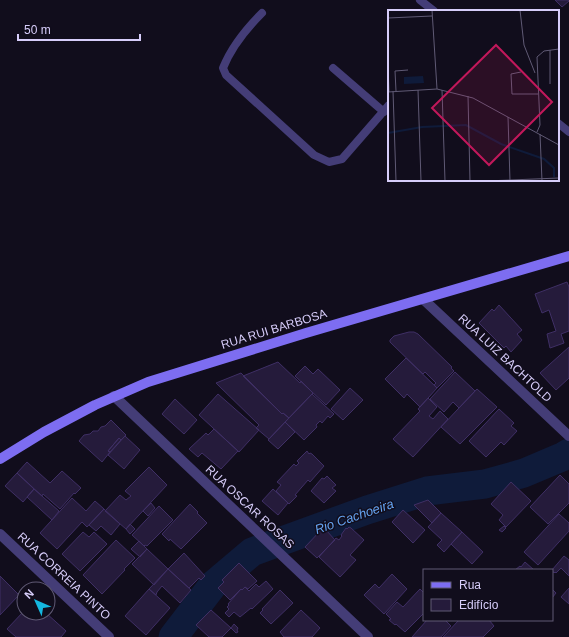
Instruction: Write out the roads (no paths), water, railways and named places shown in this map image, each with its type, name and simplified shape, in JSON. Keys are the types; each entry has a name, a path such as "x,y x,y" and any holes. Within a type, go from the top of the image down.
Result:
{"main road":[{"name":"RUA RUI BARBOSA","path":"0,459 62,422 114,396 148,382 313,331 569,256"}],"street":[{"name":"RUA LUIZ BACHTOLD","path":"423,299 568,435"},
{"name":"RUA OSCAR ROSAS","path":"114,396 368,637"},
{"name":"RUA CORREIA PINTO","path":"0,534 109,637"}],"lane":[{"path":"420,0 433,10"},
{"path":"262,13 250,25 230,53 223,68 226,75 314,155 329,162 342,159 386,108 333,68"},
{"path":"559,124 569,132"}],"waterway":[{"name":"Rio Cachoeira","path":"173,637 213,585 252,552 367,510 427,491 485,484 524,473 569,453"}]}
